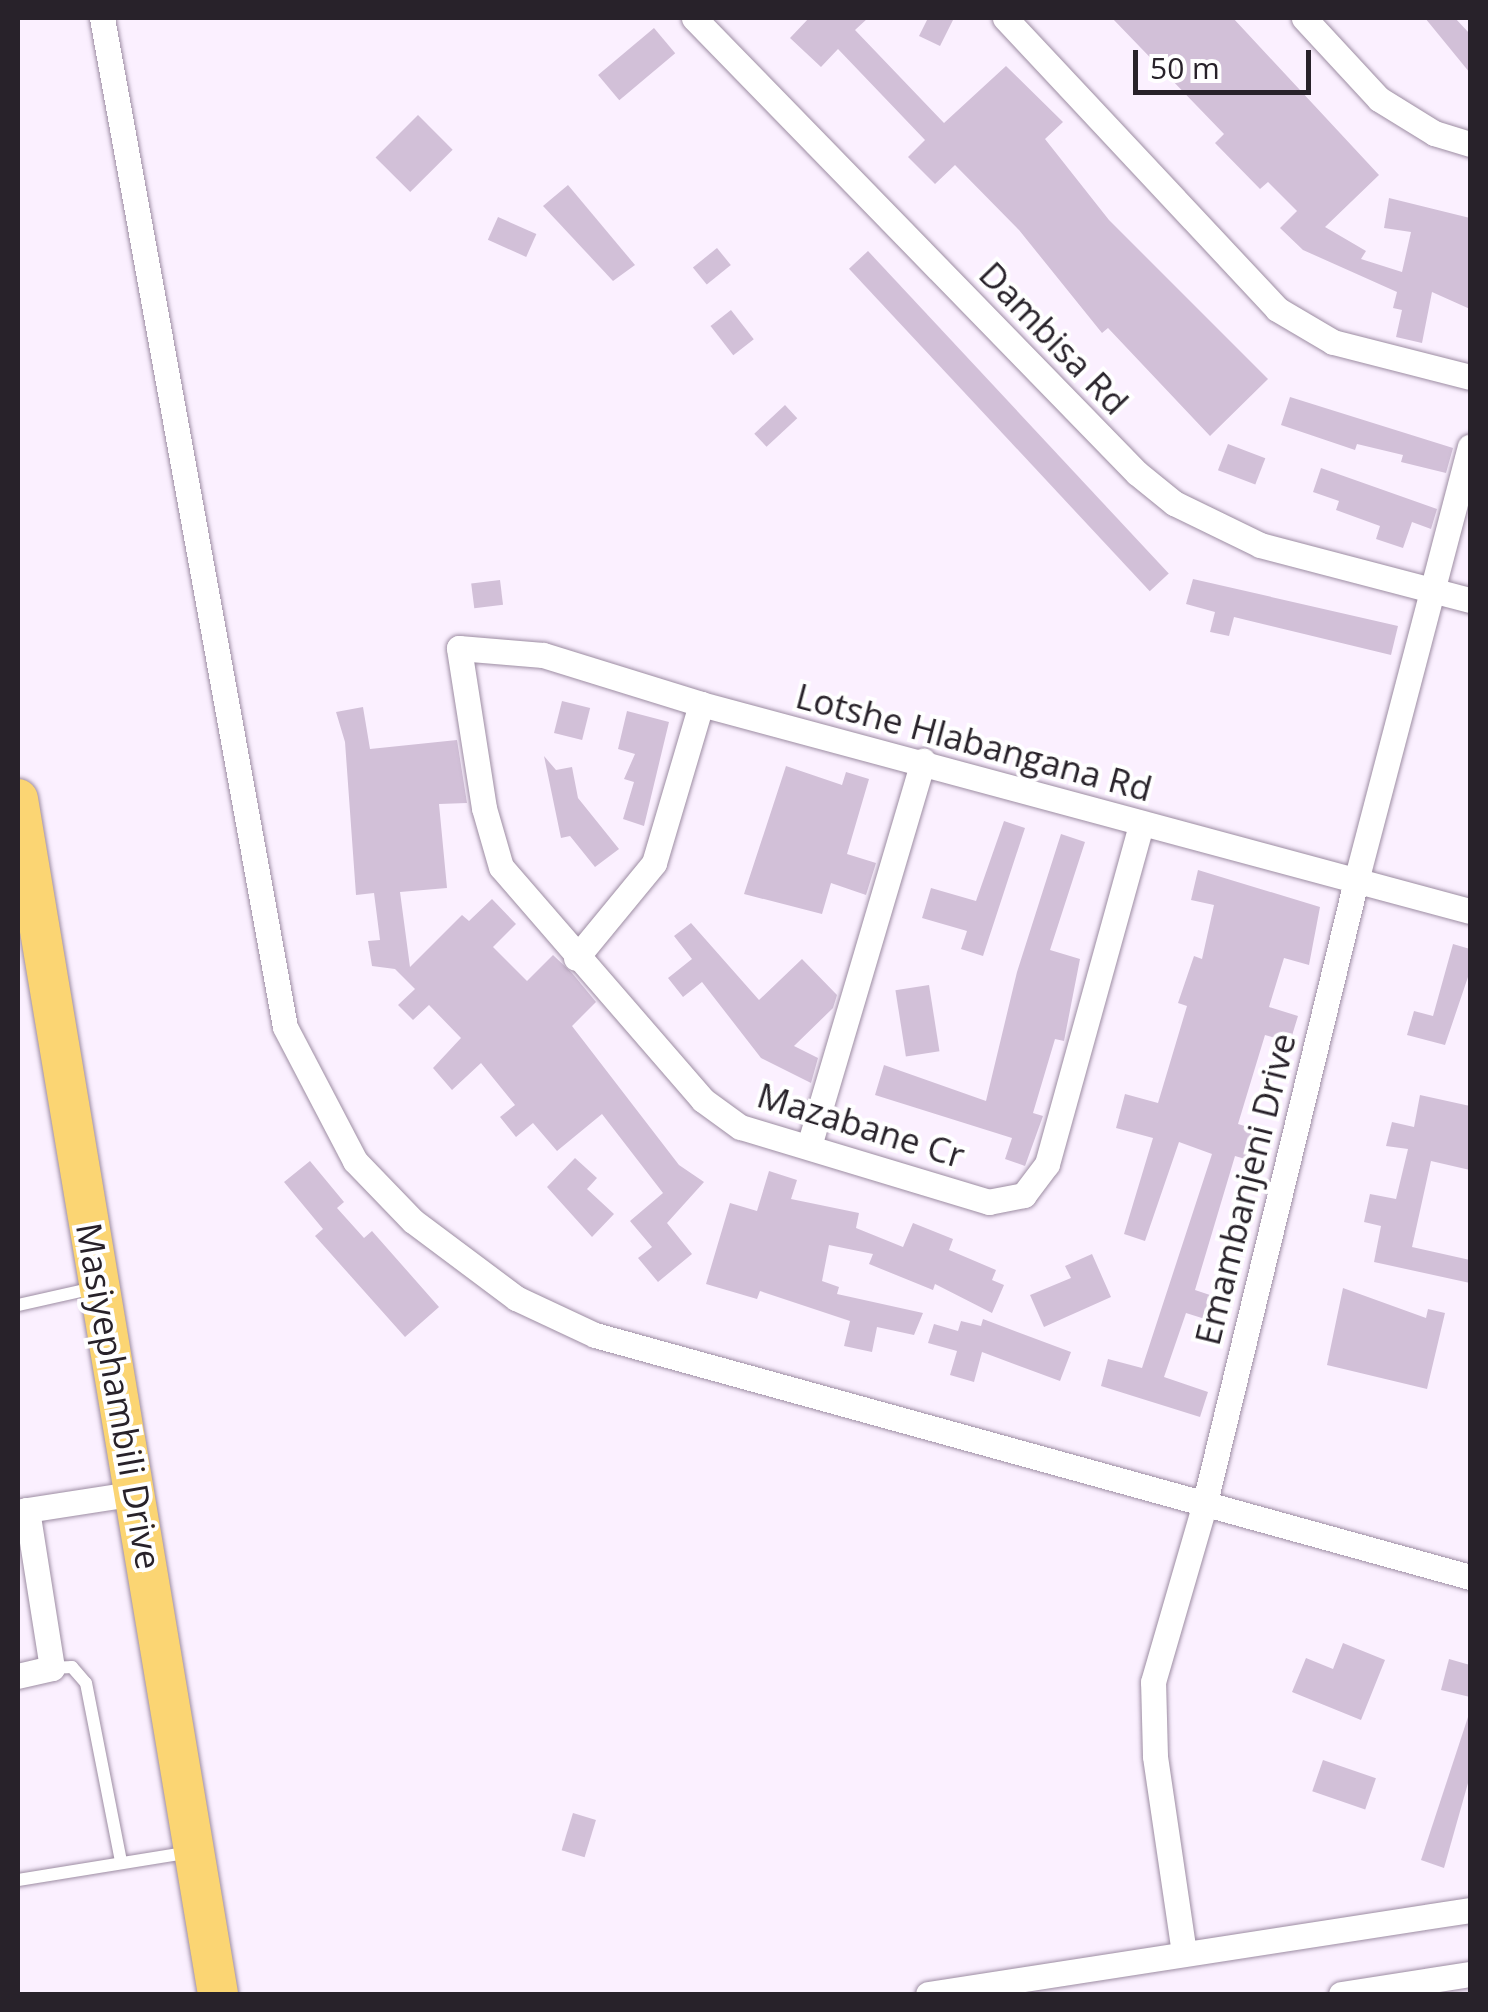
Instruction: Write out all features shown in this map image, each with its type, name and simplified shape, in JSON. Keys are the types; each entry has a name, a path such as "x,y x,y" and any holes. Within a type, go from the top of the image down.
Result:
{"main road":[{"name":"Masiyephambili Drive","path":"18,799 218,1994"}],"street":[{"path":"102,18 285,1027 355,1161 413,1221 516,1298 595,1335 1470,1578"},
{"name":"Dambisa Rd","path":"694,18 1137,474 1174,503 1260,545 1470,600"},
{"path":"1005,18 1277,310 1333,342 1470,377"},
{"path":"1304,18 1379,99 1434,133 1470,144"},
{"name":"Emambanjeni Drive","path":"1184,1953 1155,1756 1153,1682 1204,1506 1357,877 1436,592 1470,447"},
{"name":"Lotshe Hlabangana Rd","path":"459,648 543,655 700,704 923,760 1140,825 1357,877 1470,910"},
{"name":"Mazabane Cr","path":"459,648 484,808 501,868 576,958 722,1116 989,1202 1024,1195 1038,1183 1140,825"},
{"path":"576,958 654,863 700,704"},
{"path":"808,1146 923,760"},
{"path":"18,1676 52,1668 22,1511 137,1492"},
{"path":"928,1994 1470,1910"},
{"path":"1341,1994 1470,1974"}],"lane":[{"path":"18,1305 101,1286"},
{"path":"52,1668 72,1667 86,1684 121,1861"},
{"path":"18,1880 192,1851"}],"building":[{"path":"809,18 868,18 855,30 944,123 1006,66 1063,122 1045,139 1109,220 1268,379 1210,436 1108,328 1102,333 1019,230 955,165 935,184 908,157 925,140 838,49 821,67 790,38"},
{"path":"928,18 954,18 940,46 919,36"},
{"path":"1112,18 1233,18 1379,175 1325,227 1366,251 1361,259 1402,272 1411,232 1384,228 1389,198 1470,218 1470,309 1432,292 1422,343 1396,337 1402,310 1393,308 1397,292 1303,250 1280,228 1297,211 1268,182 1260,189 1215,143 1224,134"},
{"path":"1425,18 1455,18 1470,34 1470,73"},
{"path":"654,28 675,53 619,100 598,75"},
{"path":"418,115 453,150 410,192 376,157"},
{"path":"568,185 635,265 613,281 543,206"},
{"path":"498,217 536,234 526,257 488,240"},
{"path":"717,248 731,265 707,285 693,268"},
{"path":"868,251 1169,574 1150,591 849,269"},
{"path":"731,310 754,339 733,355 711,326"},
{"path":"1290,397 1453,448 1446,473 1401,462 1403,455 1357,444 1355,450 1281,425"},
{"path":"785,405 797,418 767,447 754,434"},
{"path":"1228,444 1265,458 1255,484 1218,470"},
{"path":"1321,468 1437,509 1431,529 1412,522 1403,548 1376,539 1380,526 1336,510 1339,501 1313,492"},
{"path":"1193,579 1398,626 1391,655 1234,617 1229,636 1210,632 1215,612 1186,604"},
{"path":"500,580 503,605 474,608 471,584"},
{"path":"562,701 590,708 582,740 554,733"},
{"path":"363,707 370,749 457,740 467,803 439,804 447,888 400,892 410,967 462,915 469,921 492,899 516,924 493,947 527,981 553,955 572,973 596,1002 572,1026 679,1165 704,1182 667,1223 692,1254 658,1282 638,1258 652,1247 630,1221 663,1193 602,1114 557,1151 533,1123 516,1137 500,1117 515,1105 481,1063 452,1090 433,1068 461,1038 429,1005 413,1020 398,1005 415,989 395,969 372,966 368,941 380,940 374,893 356,895 345,742 336,712"},
{"path":"627,711 669,722 644,826 623,819 634,782 624,779 635,754 618,749"},
{"path":"544,756 556,770 572,767 578,798 619,849 595,867 570,836 561,838"},
{"path":"786,766 842,785 846,772 869,779 847,854 876,863 866,895 831,883 822,914 744,894"},
{"path":"1004,821 1025,828 983,956 961,949 967,931 922,918 931,888 976,901"},
{"path":"1061,834 1085,842 1050,950 1080,959 1064,1041 1055,1039 1033,1113 1043,1116 1025,1166 1005,1159 1012,1138 875,1095 884,1065 986,1101 1017,972"},
{"path":"1198,870 1320,907 1309,965 1284,958 1269,1007 1298,1016 1290,1042 1265,1035 1238,1124 1261,1131 1252,1161 1235,1156 1195,1290 1213,1296 1205,1319 1186,1313 1164,1377 1208,1392 1200,1417 1101,1386 1108,1359 1142,1368 1212,1154 1179,1142 1145,1241 1124,1234 1153,1138 1116,1128 1125,1094 1158,1103 1187,1006 1178,1003 1194,956 1202,959 1214,905 1191,900"},
{"path":"691,923 759,1000 802,959 837,995 833,1008 794,1046 818,1058 811,1083 761,1058 702,982 683,997 668,978 692,959 674,936"},
{"path":"1453,944 1470,949 1470,971 1445,1045 1407,1035 1414,1011 1433,1016"},
{"path":"929,985 939,1051 906,1056 895,990"},
{"path":"1420,1095 1470,1106 1470,1170 1431,1161 1412,1247 1470,1260 1470,1283 1374,1262 1381,1226 1364,1222 1370,1194 1396,1199 1408,1149 1386,1146 1392,1122 1414,1127"},
{"path":"575,1158 597,1178 587,1189 614,1214 592,1237 547,1187"},
{"path":"310,1161 344,1202 337,1208 364,1238 372,1231 439,1307 405,1337 315,1236 323,1229 284,1182"},
{"path":"769,1171 797,1180 791,1199 859,1213 856,1228 903,1247 913,1223 953,1239 949,1250 996,1270 992,1280 1004,1285 992,1313 935,1284 933,1290 869,1264 873,1254 829,1245 822,1281 839,1287 837,1294 923,1313 914,1335 877,1327 872,1352 844,1346 850,1321 760,1291 757,1299 706,1284 730,1203 757,1211"},
{"path":"1092,1254 1111,1297 1044,1327 1030,1295 1071,1278 1065,1266"},
{"path":"1343,1288 1426,1318 1428,1309 1445,1313 1427,1389 1327,1365"},
{"path":"983,1319 1071,1352 1060,1381 982,1352 974,1382 950,1375 957,1351 928,1343 934,1324 958,1331 961,1321 981,1326"},
{"path":"1343,1643 1385,1660 1361,1720 1292,1692 1306,1658 1333,1669"},
{"path":"1449,1659 1470,1665 1470,1697 1441,1690"},
{"path":"1469,1714 1470,1776 1444,1868 1421,1860"},
{"path":"1323,1760 1376,1778 1365,1809 1312,1791"},
{"path":"573,1813 596,1820 585,1857 562,1850"}]}
